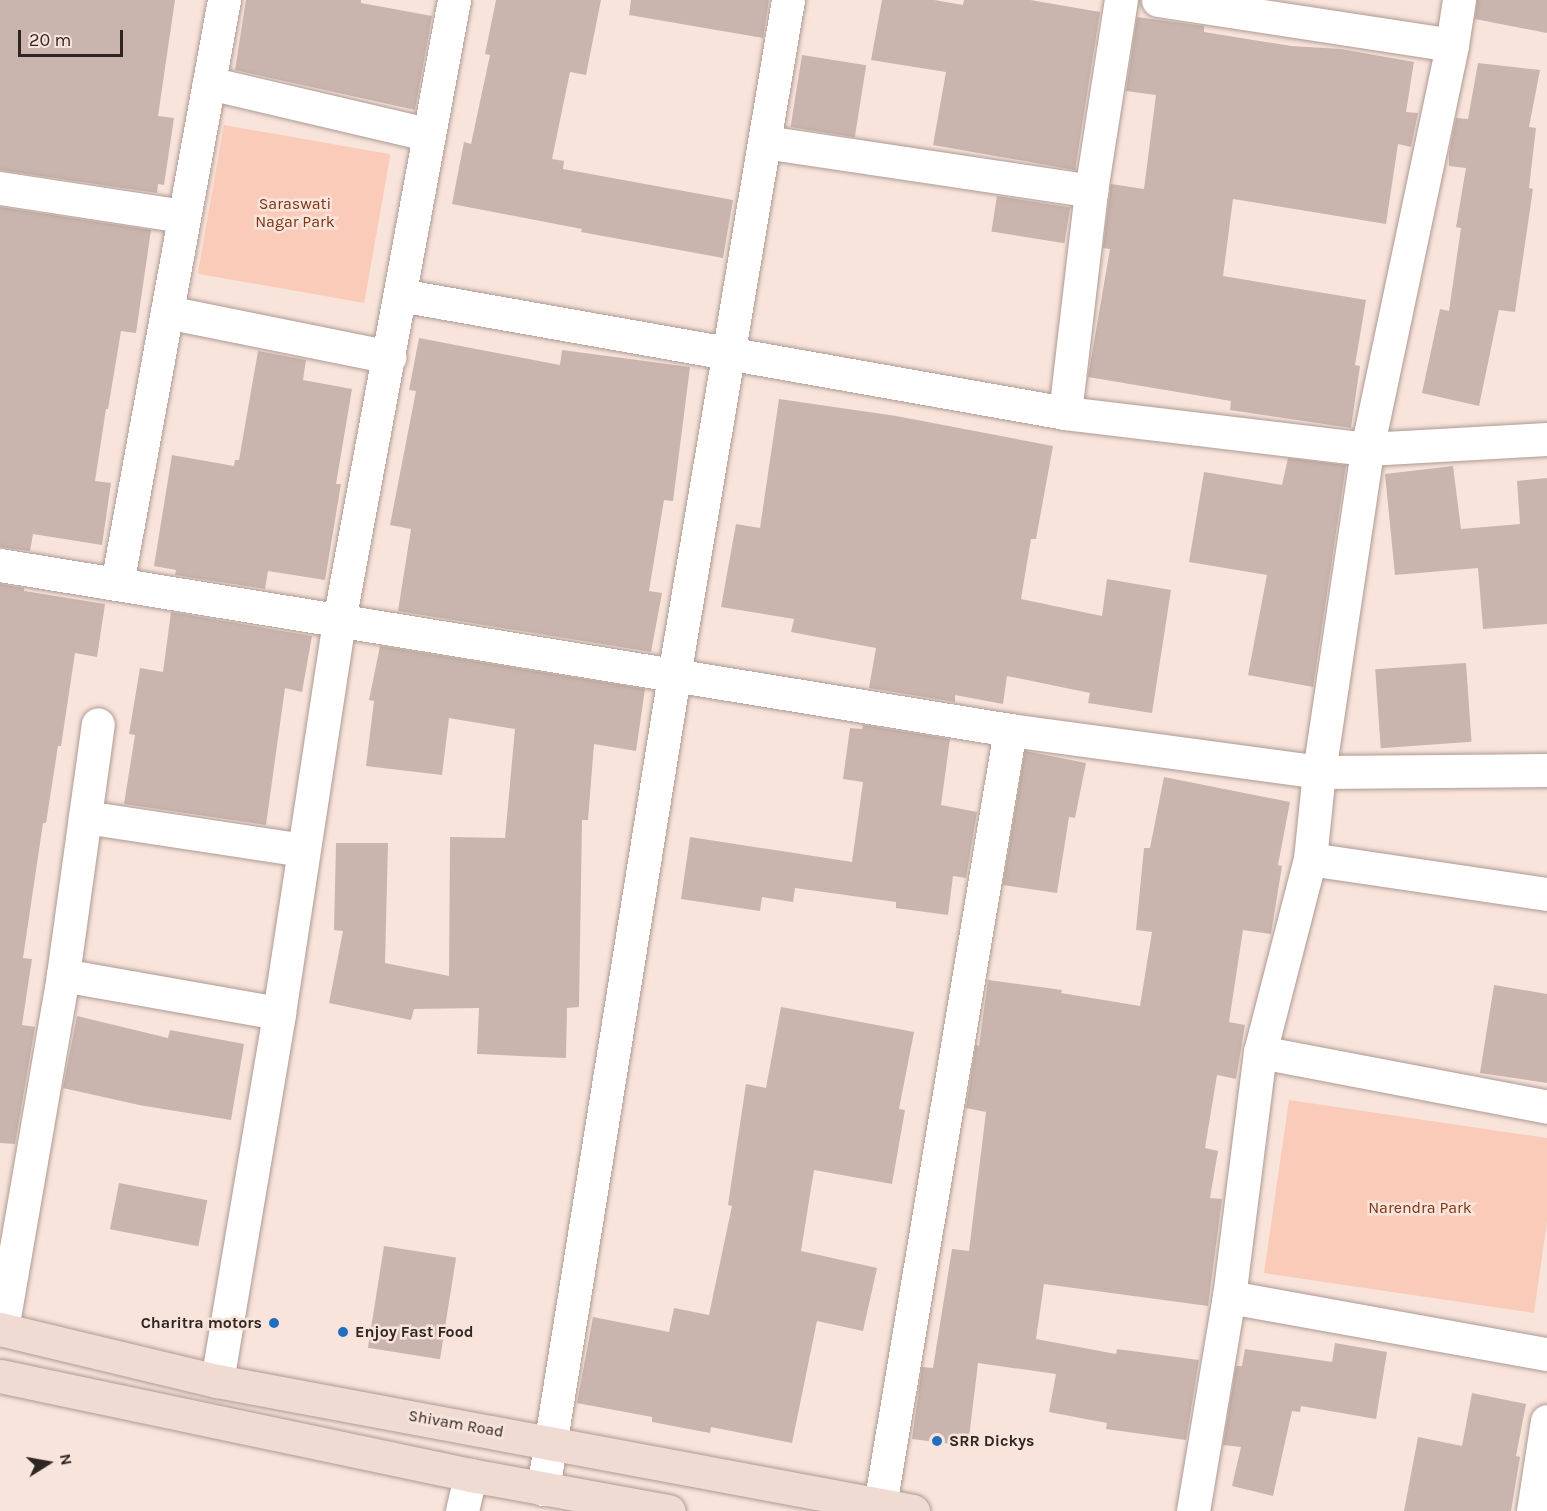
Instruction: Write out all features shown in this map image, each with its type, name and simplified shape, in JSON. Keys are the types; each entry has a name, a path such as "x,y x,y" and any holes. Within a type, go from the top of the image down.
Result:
{"main road":[{"name":"Shivam Road","path":"1,1329 218,1381 913,1511"},
{"path":"0,1376 470,1475 669,1511"}],"street":[{"path":"117,584 224,0"},
{"path":"218,1381 279,1012 339,621 390,357 428,134 454,0"},
{"path":"543,1489 674,676 788,0"},
{"path":"1065,413 1091,191 1121,0"},
{"path":"1158,0 1452,45"},
{"path":"1193,1511 1229,1297 1260,1052 1310,859 1319,772 1367,449 1452,45 1459,0"},
{"path":"209,82 428,134"},
{"path":"765,141 1091,191"},
{"path":"0,188 184,216"},
{"path":"400,295 1065,413 1367,449 1547,438"},
{"path":"167,312 390,357"},
{"path":"0,565 1010,730 1319,772 1547,770"},
{"path":"1,1329 63,975 98,724"},
{"path":"880,1505 1010,730"},
{"path":"85,818 303,850"},
{"path":"1310,859 1547,894"},
{"path":"63,975 279,1012"},
{"path":"1260,1052 1547,1107"},
{"path":"1229,1297 1547,1354"},
{"path":"1533,1511 1547,1421"},
{"path":"462,1511 470,1475"}],"green space":[{"name":"Saraswati Nagar Park","path":"224,125 390,154 364,303 198,274"},
{"name":"Narendra Park","path":"1289,1100 1547,1138 1547,1222 1534,1313 1264,1273"}],"building":[{"path":"0,0 175,0 158,116 174,118 164,185 158,184 157,193 0,170"},
{"path":"246,0 361,0 361,3 432,16 415,110 235,70"},
{"path":"496,0 601,0 586,75 570,72 552,159 564,161 563,169 733,200 723,258 581,232 582,229 452,204 464,142 471,144 490,55 485,54"},
{"path":"631,0 769,0 763,38 629,15"},
{"path":"882,0 934,0 963,5 964,0 1030,0 1100,12 1075,170 933,145 946,72 871,60"},
{"path":"1477,0 1547,0 1547,33 1475,19"},
{"path":"1137,17 1204,26 1204,32 1291,46 1341,49 1414,62 1406,112 1418,113 1411,147 1398,144 1386,224 1233,199 1223,276 1366,300 1355,365 1360,366 1351,428 1230,410 1231,401 1088,377 1110,249 1103,248 1111,184 1144,189 1156,95 1126,91"},
{"path":"802,55 866,65 855,137 791,127"},
{"path":"1478,63 1540,70 1529,127 1536,128 1529,188 1533,189 1515,312 1499,310 1479,406 1422,393 1440,309 1449,311 1461,228 1456,227 1466,168 1449,166 1449,153 1456,118 1468,119"},
{"path":"997,196 1070,208 1064,243 991,232"},
{"path":"0,207 151,230 136,333 121,331 108,409 106,409 95,481 111,483 102,545 33,534 30,551 0,547"},
{"path":"419,338 560,365 562,350 690,367 673,501 664,500 649,591 662,593 651,652 398,611 411,529 390,525 416,391 409,390"},
{"path":"258,351 306,360 303,380 352,389 336,484 341,484 325,580 268,571 265,589 175,575 176,570 154,566 172,455 234,466 235,460 239,460"},
{"path":"779,399 896,416 1053,446 1036,539 1031,539 1021,599 1102,616 1107,579 1171,590 1152,713 1088,703 1090,693 1007,676 1003,704 955,695 955,702 869,688 876,648 791,632 794,619 721,607 736,524 760,528"},
{"path":"1288,458 1346,465 1313,687 1248,675 1267,575 1189,562 1204,472 1282,485"},
{"path":"1453,466 1461,529 1520,524 1517,481 1547,478 1547,624 1483,629 1478,568 1395,575 1385,474"},
{"path":"0,584 24,588 24,591 105,604 97,657 75,653 61,746 58,746 46,823 43,823 23,958 32,959 22,1025 35,1027 15,1144 0,1143"},
{"path":"171,612 312,636 302,692 285,688 266,825 124,804 135,735 129,734 140,668 163,672"},
{"path":"380,646 645,689 636,751 594,744 588,820 582,820 579,1007 567,1008 566,1058 477,1054 479,1008 414,1009 411,1020 329,1003 343,931 334,930 336,843 388,843 385,963 449,976 450,837 505,838 515,729 449,718 442,775 366,766 374,701 369,700"},
{"path":"1466,663 1472,742 1381,748 1375,669"},
{"path":"863,725 950,739 941,805 977,812 966,878 953,876 948,915 896,908 896,902 795,888 793,902 762,897 760,911 681,899 690,837 852,862 863,782 843,779 850,728 862,729"},
{"path":"1025,751 1086,763 1075,818 1069,817 1057,893 1003,885"},
{"path":"1164,777 1290,802 1278,865 1282,866 1271,934 1243,930 1229,1022 1245,1025 1236,1079 1217,1075 1205,1148 1218,1151 1210,1198 1222,1199 1208,1306 1044,1284 1036,1339 1116,1354 1117,1349 1199,1360 1186,1440 1106,1429 1107,1423 1049,1412 1056,1374 978,1363 968,1446 912,1439 922,1367 933,1368 952,1249 969,1251 986,1112 966,1108 976,1045 979,1046 988,980 1062,990 1061,993 1140,1006 1152,932 1136,930 1144,848 1150,848"},
{"path":"1494,985 1547,994 1547,1083 1480,1073"},
{"path":"781,1007 914,1032 899,1109 905,1110 892,1184 814,1170 801,1251 877,1268 863,1331 817,1321 792,1443 711,1427 710,1433 652,1422 652,1417 577,1403 593,1317 669,1332 674,1308 709,1315 732,1206 728,1205 746,1084 766,1088"},
{"path":"77,1016 168,1038 170,1030 244,1044 231,1120 139,1105 63,1088"},
{"path":"119,1183 207,1200 198,1246 110,1229"},
{"path":"384,1246 456,1257 440,1359 368,1348"},
{"path":"1335,1343 1387,1352 1376,1419 1301,1406 1300,1412 1292,1411 1273,1496 1232,1486 1241,1447 1223,1445 1236,1366 1242,1366 1245,1349 1332,1362"},
{"path":"1472,1393 1526,1404 1516,1456 1520,1457 1511,1511 1404,1511 1418,1437 1462,1446"}],"place":[{"name":"Charitra motors","path":"274,1323"},
{"name":"Enjoy Fast Food","path":"343,1332"},
{"name":"SRR Dickys","path":"937,1441"}]}
